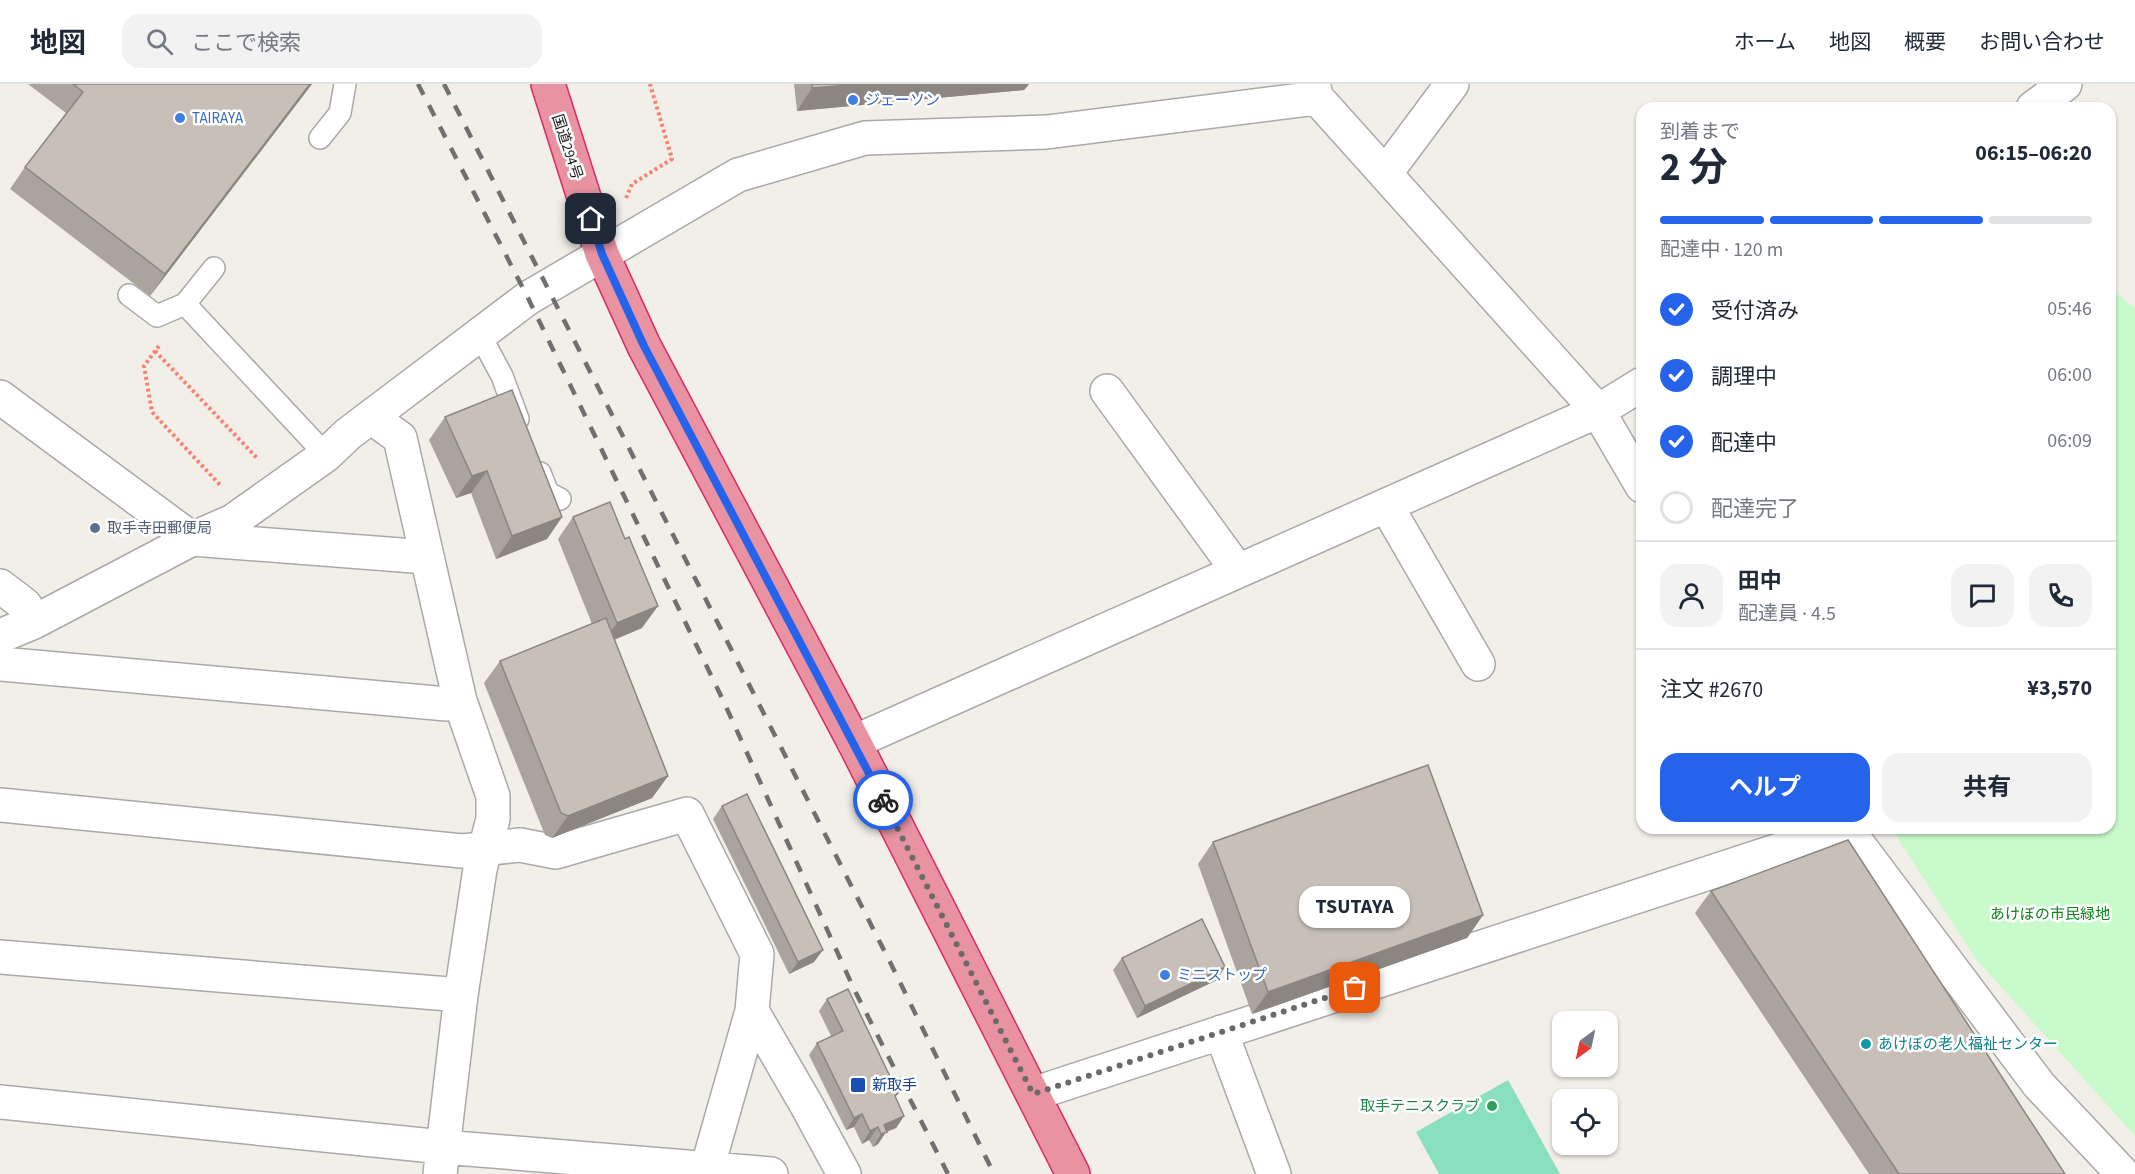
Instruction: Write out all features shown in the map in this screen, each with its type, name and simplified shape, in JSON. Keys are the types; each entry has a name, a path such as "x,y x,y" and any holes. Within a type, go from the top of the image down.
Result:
{"highway":[{"name":"国道294号","path":"548,84 602,254 644,346 854,742 1073,1174"}],"street":[{"path":"1385,174 1452,84"},
{"path":"2041,102 2065,84"},
{"path":"0,636 34,622 233,521 326,455 348,434 528,298 738,175 865,138 1047,132 1315,91 1385,174 1598,411 1636,476"},
{"path":"854,742 1598,411 1636,388"},
{"path":"1107,391 1238,571"},
{"path":"0,397 192,540 427,557"},
{"path":"371,417 400,438 460,701 493,796 494,819 480,869 461,994 442,1160"},
{"path":"1386,505 1478,664"},
{"path":"0,586 25,605 34,622"},
{"path":"0,662 1,664 447,704 460,701"},
{"path":"0,805 462,851 520,845 556,852 687,814 757,954 753,1011 707,1169"},
{"path":"1033,1094 1828,834"},
{"path":"1851,834 2039,1085 2123,1174"},
{"path":"0,957 461,994"},
{"path":"753,1011 807,1104 844,1174"},
{"path":"1221,1032 1274,1174"},
{"path":"0,1102 442,1160 707,1169 771,1174"}],"lane":[{"path":"320,138 340,113 345,84"},
{"path":"129,294 157,316 185,304 214,268"},
{"path":"185,304 326,455"},
{"path":"480,335 502,376 548,493 560,499"}],"path":[{"path":"623,204 632,184 672,159 650,84"},
{"path":"162,342 144,366 152,412 226,490"},
{"path":"155,351 261,463"}],"green space":[{"name":"あけぼの市民緑地","path":"2116,293 2135,308 2135,1136 1976,959 1895,834 2116,834"},
{"name":"取手テニスクラブ","path":"1508,1080 1560,1174 1439,1174 1416,1132"}],"building":[{"path":"73,84 310,84 165,274 25,167 83,92"},
{"path":"812,84 860,84 812,88"},
{"path":"512,390 562,517 512,536 487,471 472,476 445,417"},
{"path":"610,502 625,539 629,537 658,606 617,623 573,517"},
{"path":"606,618 668,776 568,816 561,813 500,661"},
{"path":"1428,765 1483,915 1268,992 1213,842"},
{"path":"747,794 823,950 798,962 722,806"},
{"name":"あけぼの老人福祉センター","path":"1848,840 2065,1174 1899,1174 1711,891"},
{"name":"ミニストップ","path":"1202,919 1225,967 1145,1006 1122,958"},
{"path":"848,989 898,1093 895,1096 904,1116 884,1125 887,1132 881,1134 878,1127 870,1131 862,1114 854,1118 817,1043 843,1031 827,999"}],"railway":[{"path":"418,84 528,298 723,700 854,989 948,1174"},
{"path":"444,84 891,964 994,1174"}],"way so far":[{"path":"883,800 1033,1094 1355,988"}],"place":[{"name":"ジェーソン","path":"853,100"},
{"name":"TAIRAYA","path":"180,118"},
{"name":"取手寺田郵便局","path":"95,528"},
{"name":"ミニストップ","path":"1165,975"},
{"name":"TSUTAYA","path":"1355,988"},
{"name":"あけぼの老人福祉センター","path":"1866,1044"},
{"name":"新取手","path":"858,1085"},
{"name":"取手テニスクラブ","path":"1492,1106"}],"route":[{"path":"591,219 602,254 644,346 883,800"}]}
